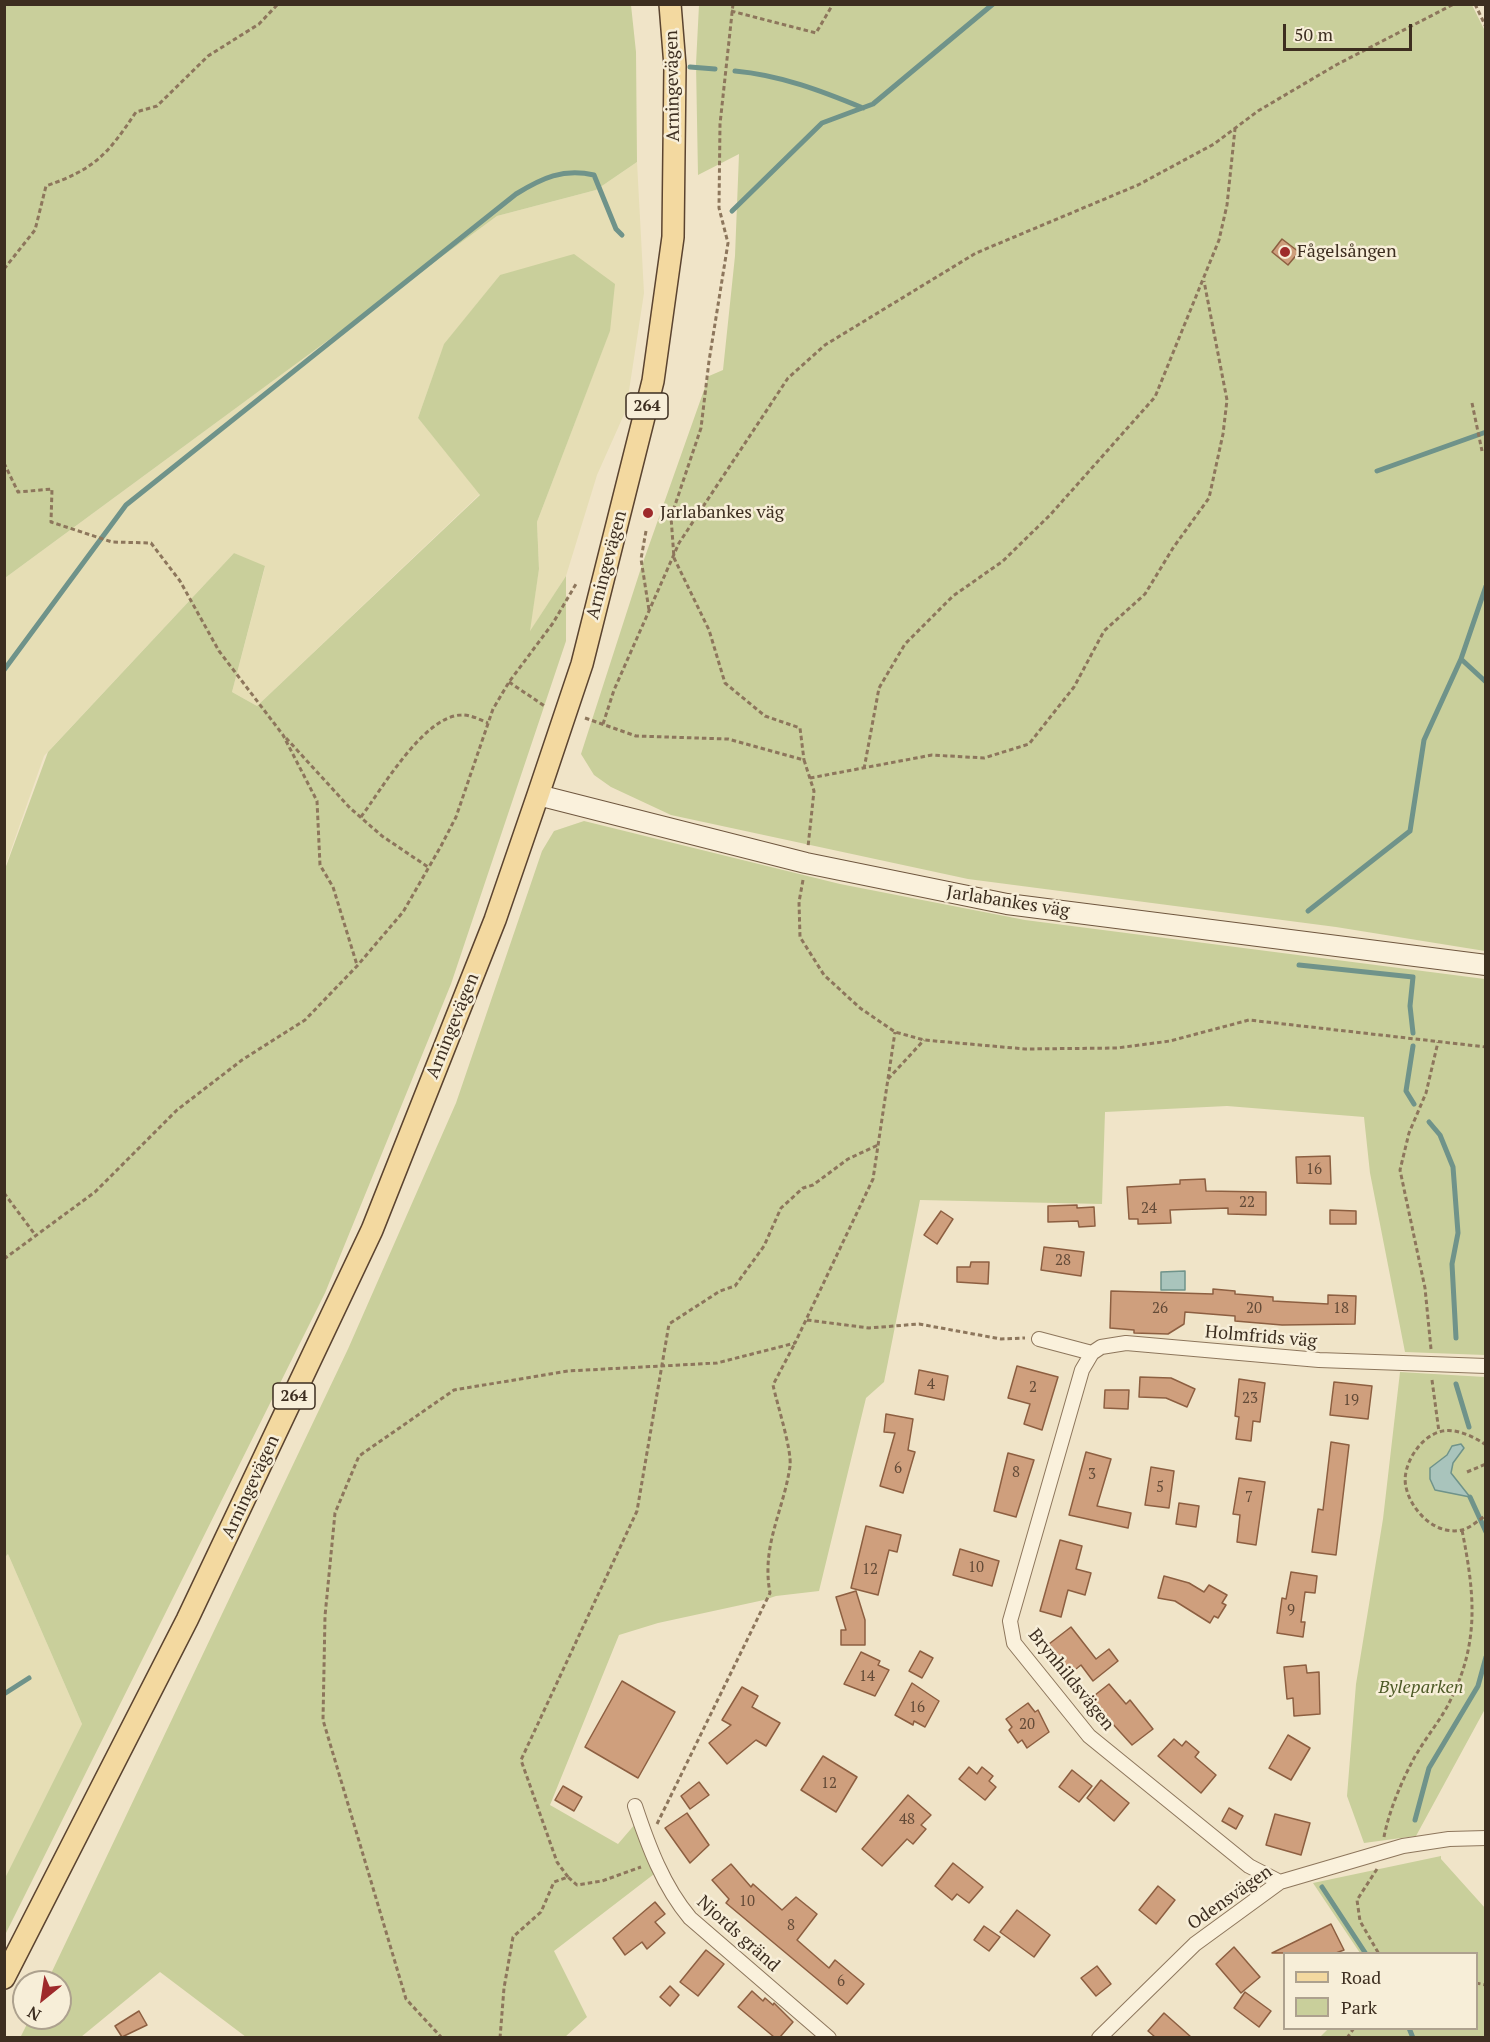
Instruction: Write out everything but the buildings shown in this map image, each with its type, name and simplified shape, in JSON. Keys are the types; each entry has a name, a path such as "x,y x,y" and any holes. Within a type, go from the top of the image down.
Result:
{"main road":[{"name":"Arningevägen","path":"4,1978 187,1620 372,1230 495,920 538,795 582,664 653,381 673,237 675,66 670,4"},
{"name":"Jarlabankes väg","path":"538,795 806,863 1007,904 1485,965"}],"street":[{"path":"1039,1339 1092,1353"},
{"name":"Holmfrids väg","path":"1092,1353 1101,1347 1126,1343 1319,1360 1485,1366"},
{"name":"Brynhildsvägen","path":"1092,1353 1082,1370 1010,1621 1014,1643 1089,1736 1249,1866 1280,1882"},
{"name":"Njords gränd","path":"635,1806 647,1842 674,1899 690,1917 829,2037"},
{"name":"Odensvägen","path":"1099,2037 1195,1944 1280,1882 1383,1852 1449,1839 1485,1838"}],"path":[{"path":"4,269 35,230 46,186 77,175 110,151 136,112 157,106 208,56 259,24 278,4"},
{"path":"733,4 720,124 719,208 728,243 709,361 702,428 671,517 674,558 710,630 725,683 765,716 800,728 804,760 814,791 799,902 800,937 824,975 860,1008 895,1032 924,1040 1025,1049 1117,1048 1170,1041 1249,1020 1485,1047"},
{"path":"731,11 816,33 833,4"},
{"path":"603,724 614,690 679,543 788,378 825,345 976,253 1138,185 1214,144 1258,111 1336,65 1454,4"},
{"path":"1475,4 1485,27"},
{"path":"864,769 879,688 905,644 953,596 1003,561 1051,514 1155,397 1219,240 1227,205 1235,129"},
{"path":"810,778 932,755 984,758 1029,744 1074,687 1104,631 1145,594 1173,548 1209,498 1224,434 1227,400 1203,279"},
{"path":"1472,403 1482,451"},
{"path":"4,463 18,492 52,489 51,522 112,542 151,543 180,581 219,651 283,735 361,818 428,867"},
{"path":"645,531 641,559 649,612"},
{"path":"4,1259 95,1192 177,1110 242,1060 305,1020 357,966 403,912 456,817 488,723 509,682 553,623 576,584"},
{"path":"509,682 546,707"},
{"path":"361,818 408,753 435,724 461,715 488,723"},
{"path":"585,718 636,736 728,739 804,760"},
{"path":"283,735 317,801 320,865 333,887 357,966"},
{"path":"647,1842 770,1593 768,1582 772,1529 790,1465 773,1385 873,1179 895,1032"},
{"path":"888,1080 924,1040"},
{"path":"1438,1042 1426,1093 1409,1133 1400,1170 1425,1288 1439,1432"},
{"path":"657,1863 602,1881 577,1885 557,1862 520,1760 637,1511 669,1324 720,1291 735,1286 764,1246 781,1208 803,1188 813,1185 848,1159 878,1145"},
{"path":"4,1193 36,1236"},
{"path":"806,1320 869,1329 919,1324 1001,1339 1039,1339"},
{"path":"442,2037 406,1999 323,1720 325,1616 335,1513 359,1456 454,1390 568,1371 717,1363 795,1343"},
{"path":"1485,1445 1470,1434 1439,1432 1421,1444 1408,1463 1405,1486 1416,1511 1438,1528 1462,1530 1485,1515"},
{"path":"1467,1472 1485,1464"},
{"path":"1378,1952 1360,1921 1357,1900 1381,1863 1387,1824 1414,1760 1452,1697 1472,1640 1472,1581 1462,1530"},
{"path":"500,2037 504,1988 513,1937 541,1912 554,1882 568,1877"}],"shaded area":[{"path":"637,162 644,293 626,410 597,475 566,576 529,633 539,569 537,522 610,330 500,275 444,345 418,418 480,494 257,706 232,692 265,567 234,553 44,756 5,867 5,578 497,216 596,190"},
{"path":"8,1554 82,1724 5,1878 4,1557"}],"green space":[{"path":"5,4 631,5 636,52 637,162 596,190 497,216 5,578"},
{"path":"699,5 1472,5 1486,33 1485,951 1336,927 968,879 671,815 611,787 594,775 581,754 641,568 709,376 723,370 735,256 739,154 698,175 696,64"},
{"path":"574,254 615,284 610,331 537,522 539,569 530,631 566,576 566,641 451,984 325,1293 5,1935 5,1878 82,1724 8,1554 5,1557 5,869 48,752 234,553 265,566 232,692 257,706 480,495 418,418 444,344 500,275"},
{"path":"584,821 840,884 1025,920 1485,979 1485,1355 1405,1352 1370,1173 1364,1117 1227,1106 1105,1112 1102,1204 920,1200 884,1382 866,1398 819,1591 776,1596 658,1623 619,1635 550,1805 618,1844 636,1823 658,1871 554,1951 587,2017 565,2037 246,2037 160,1972 81,2037 20,2038 24,2030 72,2030 72,1970 53,1970 348,1349 456,1103 542,851 554,831"},
{"name":"Byleparken","path":"1400,1372 1485,1377 1485,1709 1416,1836 1364,1843 1347,1796 1356,1684 1383,1519"},
{"path":"1441,1856 1441,1859 1485,1908 1485,2037 1320,2037 1327,2030 1478,2030 1478,1952 1359,1952 1313,1883"}],"water":[{"path":"1185,1271 1185,1290 1161,1290 1161,1272"},
{"path":"1461,1444 1464,1448 1453,1463 1451,1473 1470,1497 1435,1490 1430,1479 1430,1468 1447,1455 1452,1446"}],"waterway":[{"path":"732,211 822,123 873,104 993,4"},
{"path":"690,67 715,69"},
{"path":"735,71 784,80 863,108"},
{"path":"4,670 126,505 516,194 553,176 572,173 594,175 616,229 622,235"},
{"path":"1377,471 1486,432"},
{"path":"1308,911 1410,831 1424,740 1461,659 1486,586"},
{"path":"1461,659 1486,682"},
{"path":"1299,965 1413,977 1410,1006 1413,1033"},
{"path":"1413,1046 1406,1091 1414,1104"},
{"path":"1429,1122 1440,1135 1453,1167 1458,1233 1452,1264 1456,1338"},
{"path":"1456,1384 1469,1427"},
{"path":"1470,1497 1486,1532"},
{"path":"1415,1820 1429,1768 1478,1686 1486,1657"},
{"path":"4,1694 29,1678"},
{"path":"1322,1887 1365,1952"},
{"path":"1410,2030 1413,2038"}],"place":[{"name":"Fågelsången","path":"1285,252"},
{"name":"Jarlabankes väg","path":"648,513"}]}
